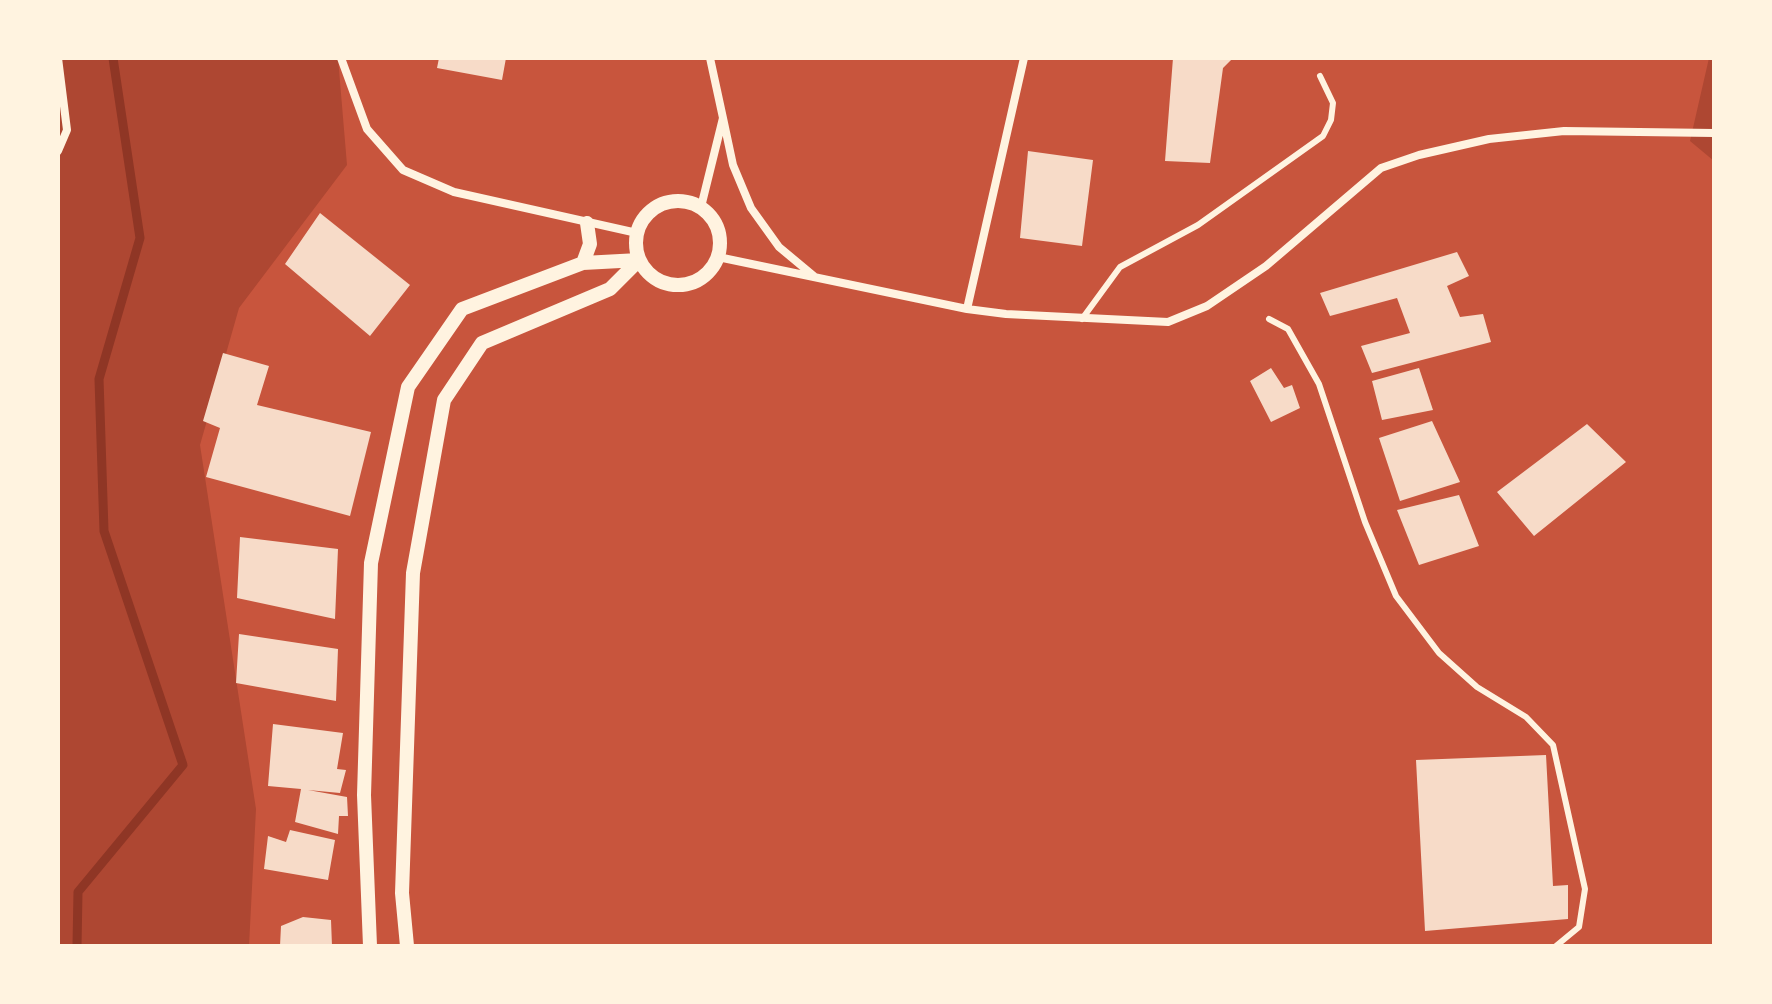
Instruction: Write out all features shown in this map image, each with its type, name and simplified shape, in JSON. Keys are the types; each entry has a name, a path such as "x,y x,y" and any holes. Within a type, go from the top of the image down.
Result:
{"street":[{"path":"58,58 67,130 58,151"},
{"path":"341,58 367,129 403,170 454,192 637,233"},
{"path":"710,58 733,165 751,208 779,247 815,278"},
{"path":"967,309 1024,58"},
{"path":"701,207 723,118"},
{"path":"718,257 967,309 1082,319 1168,322 1207,306 1266,266 1381,168 1419,155 1489,139 1564,131 1714,133"},
{"path":"688,202 701,207 717,228 718,257 711,270 686,285 657,280 639,260 637,233 642,221 662,203 688,202"},
{"path":"583,263 590,244 587,223"},
{"path":"370,946 364,795 371,563 408,387 462,309 583,263 639,260"},
{"path":"407,946 402,893 413,573 444,400 482,343 610,289 639,260"}],"lane":[{"path":"1082,319 1120,267 1198,225 1323,136 1331,120 1333,103 1320,76"},
{"path":"1269,319 1288,329 1319,384 1365,522 1396,596 1439,653 1477,687 1526,717 1553,745 1585,889 1579,927 1556,946"}],"shaded area":[{"path":"58,58 338,58 347,165 239,308 200,445 256,809 249,946 58,946"},
{"path":"1709,58 1714,58 1714,161 1690,141"}],"building":[{"path":"439,58 506,58 502,80 437,68"},
{"path":"1173,58 1233,58 1223,68 1210,163 1165,161"},
{"path":"1028,151 1093,160 1082,246 1020,238"},
{"path":"320,213 410,285 370,336 285,264"},
{"path":"1457,252 1469,276 1447,286 1460,317 1483,314 1491,342 1372,373 1361,346 1410,333 1397,298 1330,316 1320,293"},
{"path":"223,353 269,366 257,405 371,432 350,516 206,477 220,428 203,421"},
{"path":"1271,368 1284,388 1292,385 1300,408 1271,422 1250,381"},
{"path":"1419,368 1433,410 1382,420 1372,381"},
{"path":"1432,421 1460,482 1400,501 1379,438"},
{"path":"1587,424 1626,462 1534,536 1497,492"},
{"path":"1459,495 1479,546 1419,565 1397,510"},
{"path":"240,537 338,549 335,619 237,598"},
{"path":"239,634 338,649 336,701 236,683"},
{"path":"273,724 343,733 337,769 346,770 340,793 308,790 347,797 348,816 339,816 338,834 295,822 301,789 268,786"},
{"path":"1546,755 1553,886 1568,885 1568,919 1425,931 1416,760"},
{"path":"290,830 335,840 328,880 264,869 268,836 286,842"},
{"path":"303,917 331,920 332,946 280,946 281,926"}],"waterway":[{"path":"77,946 78,892 183,765 104,531 99,379 140,238 113,58"}]}
